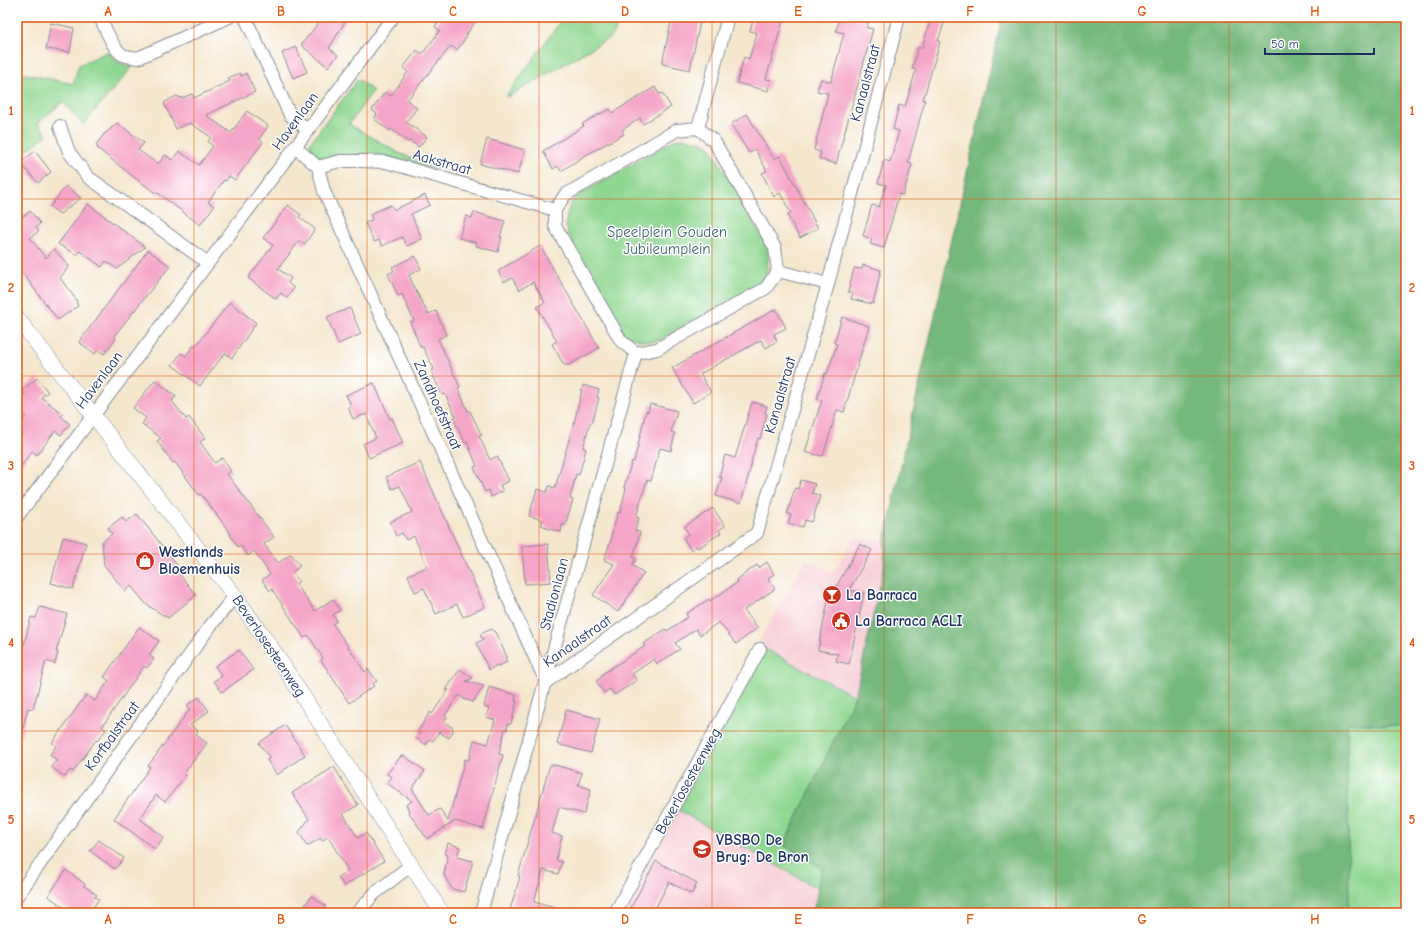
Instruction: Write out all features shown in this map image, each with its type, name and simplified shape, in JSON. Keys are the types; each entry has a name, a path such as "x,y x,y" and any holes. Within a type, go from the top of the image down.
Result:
{"street":[{"path":"100,17 116,49 122,55 138,58 229,17"},
{"path":"245,17 290,115 308,130"},
{"name":"Havenlaan","path":"17,517 393,17"},
{"path":"698,128 728,17"},
{"name":"Kanaalstraat","path":"546,682 757,533 828,284 899,17"},
{"path":"60,126 69,152 88,177 208,263"},
{"path":"698,128 714,141 774,248 778,271 766,288 658,349 636,353 621,340 555,226 555,210 565,195 677,130 698,128"},
{"path":"295,148 318,167"},
{"name":"Aakstraat","path":"318,167 340,162 386,162 555,210"},
{"name":"Zandhoefstraat","path":"318,167 324,191 546,682"},
{"path":"778,271 828,284"},
{"name":"Beverlosesteenweg","path":"17,318 235,596 275,653 442,913"},
{"name":"Stadionlaan","path":"481,913 636,353"},
{"name":"Korfbalstraat","path":"17,896 211,625 235,596"},
{"name":"Beverlosesteenweg","path":"615,913 760,649"},
{"path":"357,913 374,894 411,866"}],"shaded area":[{"path":"853,538 885,541 884,567 855,696 757,645 806,559 834,573"},
{"name":"VBSBO De Brug: De Bron","path":"678,810 817,888 813,913 623,913"}],"green space":[{"path":"619,17 615,32 611,37 508,97 506,96 563,18"},
{"path":"1002,17 1406,17 1406,726 1347,723 1349,913 813,913 822,868 784,845 855,696 884,567 885,541 907,439"},
{"path":"109,51 113,58 119,62 125,65 133,66 83,125 63,102 38,123 47,135 17,158 17,72 73,84 79,65"},
{"path":"358,79 373,91 349,124 399,153 438,170 371,154 337,156 324,159 314,154 310,143"},
{"name":"Speelplein Gouden Jubileumplein","path":"683,138 703,142 711,148 767,246 767,266 760,284 660,340 640,340 630,337 623,332 567,232 566,223 569,208 577,196 676,139"},
{"path":"763,648 855,696 784,845 822,868 817,888 678,810"},
{"path":"1347,723 1406,726 1406,913 1349,913"}],"building":[{"path":"323,17 348,17 329,48 338,55 328,67 301,45"},
{"path":"441,17 470,17 476,21 457,50 451,46 407,100 417,108 406,122 427,137 419,147 410,141 408,142 391,129 390,131 374,119 377,114 372,110 385,92 391,96 408,72 403,68 417,50 422,54 433,40 440,30 435,27"},
{"path":"672,17 701,17 690,70 662,64"},
{"path":"754,17 784,17 766,79 771,80 768,91 737,83 744,57 749,59 757,33 750,31"},
{"path":"840,17 851,17 868,22 867,28 873,29 836,164 819,159 821,152 814,150 828,93 817,91 821,79 831,82 844,33 836,31"},
{"path":"931,17 946,17 938,41 940,42 923,100 925,100 908,163 912,164 903,195 899,194 884,248 870,244 872,239 863,236 872,205 879,207 886,185 878,183 884,160 890,162 899,131 893,129 899,105 905,107 916,70 912,69 918,47 922,48"},
{"path":"51,23 74,28 70,52 46,49"},
{"path":"296,47 307,72 293,78 282,53"},
{"path":"240,73 241,76 246,73 255,92 206,115 231,133 247,111 268,126 259,139 263,142 235,180 229,176 226,181 224,180 208,202 214,206 200,225 158,193 157,194 131,175 97,148 98,147 96,145 105,133 117,123 144,143 138,150 158,164 165,155 172,160 179,151 199,165 213,146 208,142 211,137 190,123 176,129 164,103 176,96 182,98 192,94 194,98 230,81 228,78"},
{"path":"655,87 659,94 662,93 671,107 643,124 640,118 622,130 624,134 584,156 561,171 558,166 553,169 543,151 584,126 582,124 596,116 610,109 612,113"},
{"path":"747,114 774,159 780,156 818,228 800,238 787,215 791,213 780,193 774,197 762,173 767,171 755,149 749,153 731,124"},
{"path":"487,139 525,150 518,174 480,164"},
{"path":"35,151 51,172 38,183 20,163"},
{"path":"66,186 81,198 60,214 50,207"},
{"path":"425,195 430,205 411,214 422,239 407,246 402,237 382,246 379,240 374,242 365,223 372,220 370,214 391,205 394,210"},
{"path":"88,204 145,247 117,269 106,261 102,267 80,251 77,255 58,244"},
{"path":"288,205 301,215 299,217 315,229 304,245 299,241 278,269 291,278 288,283 294,288 287,298 281,293 276,299 248,278 273,245 263,238"},
{"path":"30,211 40,223 36,228 39,231 30,238 46,258 54,249 69,266 60,278 77,301 78,306 58,320 17,266 17,221"},
{"path":"474,212 505,221 500,237 502,237 498,252 476,246 477,243 459,238 466,216 472,218"},
{"path":"540,246 599,348 569,365 564,365 552,344 557,341 537,307 545,302 533,282 519,290 512,278 504,282 498,271"},
{"path":"148,250 170,266 114,336 116,338 104,354 98,350 95,354 79,342"},
{"path":"415,256 421,269 409,275 414,287 428,314 436,311 446,335 438,339 460,387 458,388 468,411 470,411 482,435 479,436 490,460 497,456 509,481 500,485 503,491 491,497 489,490 485,492 474,467 477,466 467,442 465,443 453,418 456,417 445,394 442,395 431,371 434,369 423,347 421,348 410,322 414,321 402,294 398,296 388,274 394,271 392,267"},
{"path":"863,265 881,270 873,304 851,299 853,293 848,292 854,268 862,269"},
{"path":"230,302 256,323 232,358 225,353 200,386 172,365 181,353 186,356 193,346 195,347"},
{"path":"350,308 361,334 338,344 327,317"},
{"path":"776,309 786,328 774,334 777,341 766,348 761,340 700,374 711,392 693,403 672,368"},
{"path":"842,317 869,326 844,412 837,410 823,456 805,452 822,400 817,399 825,373 827,374 837,344 834,343"},
{"path":"37,378 48,392 41,397 63,414 61,416 70,424 61,435 55,431 37,455 32,451 17,472 17,440 22,433 18,427 26,416 17,406 17,401 25,394 22,390"},
{"path":"155,380 176,396 172,401 186,419 189,417 205,438 200,442 215,463 222,458 231,471 227,474 274,537 264,544 278,563 291,554 300,566 292,572 299,581 296,584 315,611 333,599 340,610 333,615 337,621 333,624 365,672 368,669 377,681 373,684 374,686 349,703 321,660 323,658 308,635 304,638 272,589 270,591 262,580 270,574 254,551 248,556 240,545 238,547 230,535 231,534 201,494 199,495 175,462 173,463 157,441 161,438 142,424 146,418 133,408"},
{"path":"374,383 390,419 392,418 403,443 369,458 363,444 376,438 366,414 353,419 348,407 351,405 346,395"},
{"path":"583,385 599,390 597,397 599,398 583,448 586,449 579,475 576,474 570,499 573,500 565,525 562,525 561,532 546,528 547,527 541,525 543,520 529,516 537,489 547,492 549,486 555,488"},
{"path":"752,402 767,406 765,413 767,414 760,439 758,438 741,503 716,496 722,477 719,477 725,455 735,458"},
{"path":"650,404 677,411 671,432 675,433 671,451 660,448 651,481 647,480 636,517 639,518 635,531 640,532 633,558 636,559 632,565 644,573 618,612 593,595 614,564 604,560 612,537 618,512 620,513 626,488 624,487 632,461 634,462 646,411 648,412"},
{"path":"420,462 485,607 463,617 457,604 436,614 424,588 415,592 408,575 427,567 414,536 406,540 402,533 396,536 390,522 412,512 400,486 392,489 386,477"},
{"path":"801,480 815,484 812,493 820,496 812,522 805,520 803,527 788,523 791,515 787,514 795,488 798,489"},
{"path":"713,508 725,526 719,530 721,533 698,548 696,546 691,550 683,538 689,534 684,527"},
{"path":"137,514 178,566 175,569 196,595 168,618 147,605 131,586 125,591 104,565 102,542 112,534 108,528 122,517 126,522"},
{"path":"63,537 86,543 73,589 51,583"},
{"path":"548,544 551,582 525,584 522,546"},
{"name":"La Barraca ACLI","path":"860,544 872,550 849,590 864,593 849,664 836,661 838,654 818,650 831,586 836,587"},
{"path":"767,562 774,574 768,578 775,589 744,610 758,628 736,644 719,622 700,635 696,629 675,643 680,649 657,664 654,659 632,674 637,680 615,695 610,689 604,693 596,681 602,677 601,675 645,646 643,644 666,629 667,631 688,617 686,614 709,599 710,601 738,582 736,580 757,565 759,568"},
{"path":"40,607 67,614 56,652 58,652 55,664 46,661 33,709 28,708 21,735 17,734 17,672 31,617 36,618"},
{"path":"139,627 159,641 149,655 154,659 147,668 144,666 102,727 106,730 97,741 96,740 73,772 70,770 65,777 51,767 57,760 50,755 56,746 52,743 86,695 95,701 109,680 104,677"},
{"path":"492,629 495,632 507,657 505,658 507,662 499,666 497,665 489,670 476,643 483,640 480,634"},
{"path":"239,650 253,670 222,692 214,681 222,676 215,666"},
{"path":"460,669 473,678 466,681 484,686 473,702 464,699 459,695 445,715 447,717 444,722 453,728 453,732 449,738 439,732 433,741 429,739 426,745 416,738 420,733 418,731 430,712 432,714 449,689 445,691"},
{"path":"489,687 516,695 515,701 517,701 511,724 508,724 507,730 505,729 499,754 503,755 483,829 455,821 427,839 408,811 409,810 406,805 412,801 387,783 392,777 387,774 403,755 425,771 412,789 429,815 440,809 448,821 465,759 469,760 474,740 488,744 495,720 486,717 489,708 484,707"},
{"path":"199,697 209,711 190,725 198,731 196,735 207,743 184,773 186,775 165,802 156,795 140,819 164,837 155,849 114,819 150,767 148,766 190,709 187,705"},
{"path":"566,710 600,719 591,753 557,744"},
{"path":"285,725 305,755 277,775 267,760 270,758 259,743"},
{"path":"550,765 555,765 582,773 578,785 591,789 584,814 559,807 552,833 562,836 556,860 562,862 558,874 543,870 534,902 562,910 561,913 509,913 520,877 518,876"},
{"path":"334,767 358,805 343,814 358,838 366,833 384,861 344,886 338,877 348,870 328,837 322,841 321,838 307,846 299,832 309,819 292,793"},
{"path":"99,840 124,858 115,869 90,851"},
{"path":"448,843 460,847 457,857 473,861 464,892 452,889 444,875 448,855 445,854"},
{"path":"656,861 697,883 692,894 669,882 653,913 628,913"},
{"path":"66,870 97,895 95,897 99,899 89,913 74,913 48,896"},
{"path":"311,896 326,906 315,913 300,913"}],"place":[{"name":"Westlands Bloemenhuis","path":"145,561"},
{"name":"La Barraca","path":"832,595"},
{"name":"La Barraca ACLI","path":"841,621"},
{"name":"VBSBO De Brug: De Bron","path":"702,849"}]}
